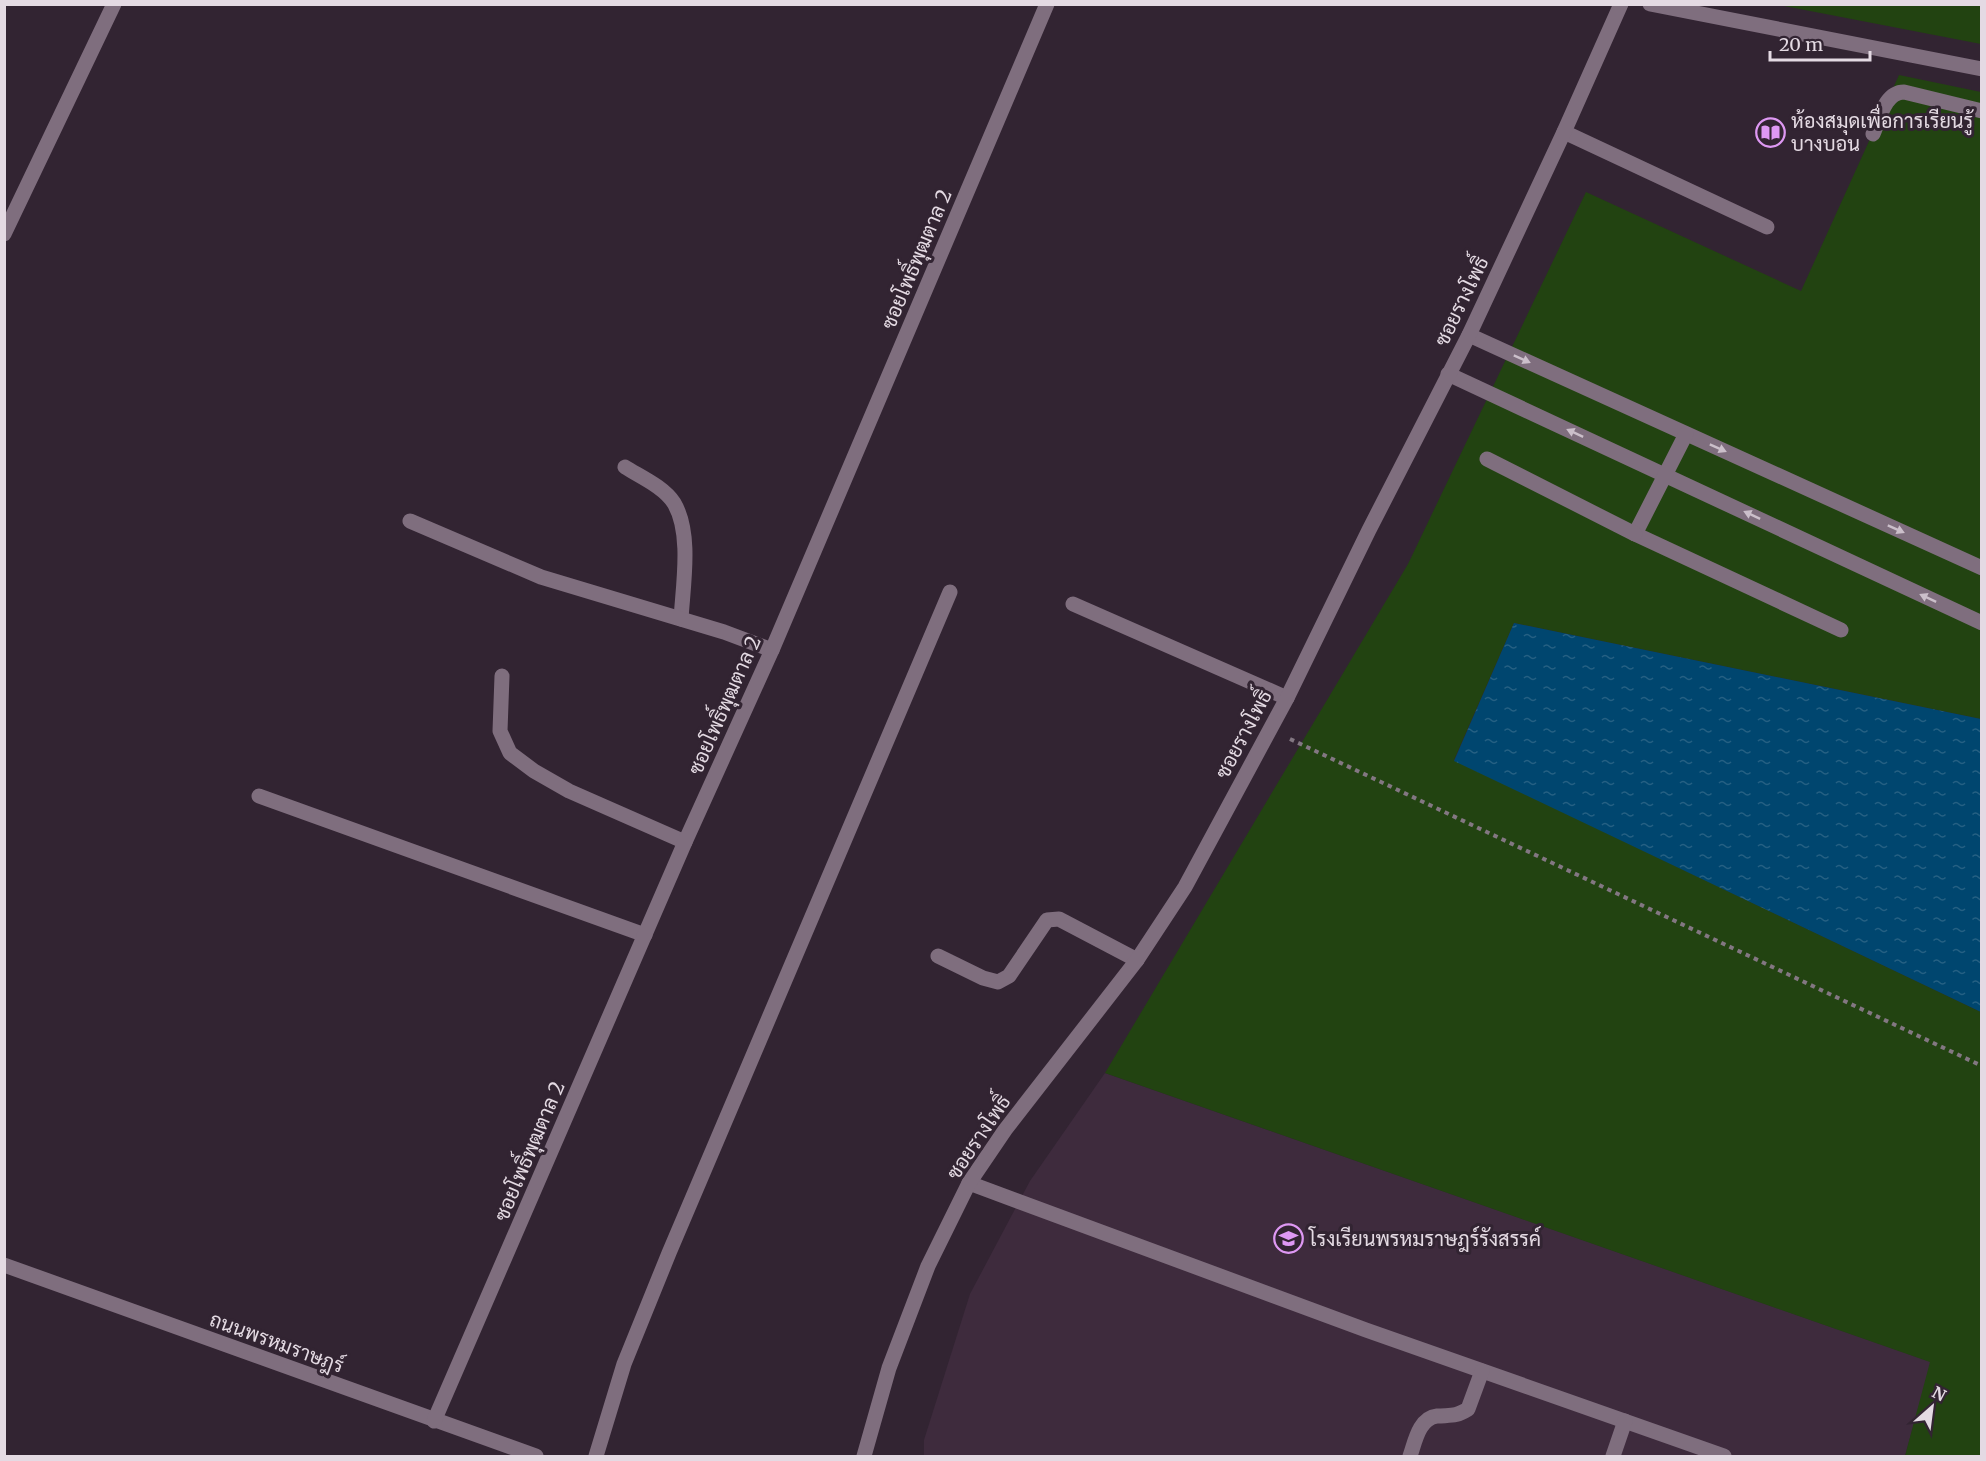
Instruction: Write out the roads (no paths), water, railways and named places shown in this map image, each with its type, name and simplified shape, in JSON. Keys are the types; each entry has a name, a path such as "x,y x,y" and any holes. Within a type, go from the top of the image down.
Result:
{"street":[{"path":"4,234 114,4"},
{"name":"ซอยโพธิ์พุฒตาล 2","path":"435,1422 685,842 772,650 1047,4"},
{"name":"ซอยรางโพธิ์","path":"864,1456 889,1368 928,1266 969,1183 1005,1130 1137,960 1185,887 1287,698 1369,530 1469,335 1621,4"},
{"path":"1650,4 1982,69"},
{"path":"1873,134 1890,97 1897,92 1982,111"},
{"path":"1564,132 1767,227"},
{"path":"1469,335 1980,564"},
{"path":"1448,374 1982,623"},
{"path":"1635,534 1686,434"},
{"path":"1487,459 1635,534 1841,630"},
{"path":"625,467 659,488 673,502 681,521 684,548 681,619"},
{"path":"410,521 541,577 724,632 772,650"},
{"path":"596,1456 624,1364 664,1264 950,592"},
{"path":"1073,604 1287,698"},
{"path":"502,676 500,731 510,753 534,771 569,791 685,842"},
{"path":"259,796 645,935"},
{"path":"938,956 983,978 998,982 1010,976 1047,921 1059,919 1137,960"},
{"path":"969,1183 1355,1326 1724,1456"},
{"name":"ถนนพรหมราษฎร์","path":"4,1265 435,1422 536,1456"},
{"path":"1410,1456 1420,1429 1427,1419 1436,1416 1455,1417 1468,1409 1482,1371"},
{"path":"1614,1456 1625,1421"}],"water":[{"path":"1514,623 1981,719 1981,1012 1454,761"}],"place":[{"name":"ห้องสมุดเพื่อการเรียนรู้ บางบอน","path":"1770,132"},
{"name":"โรงเรียนพรหมราษฎร์รังสรรค์","path":"1288,1238"}]}
